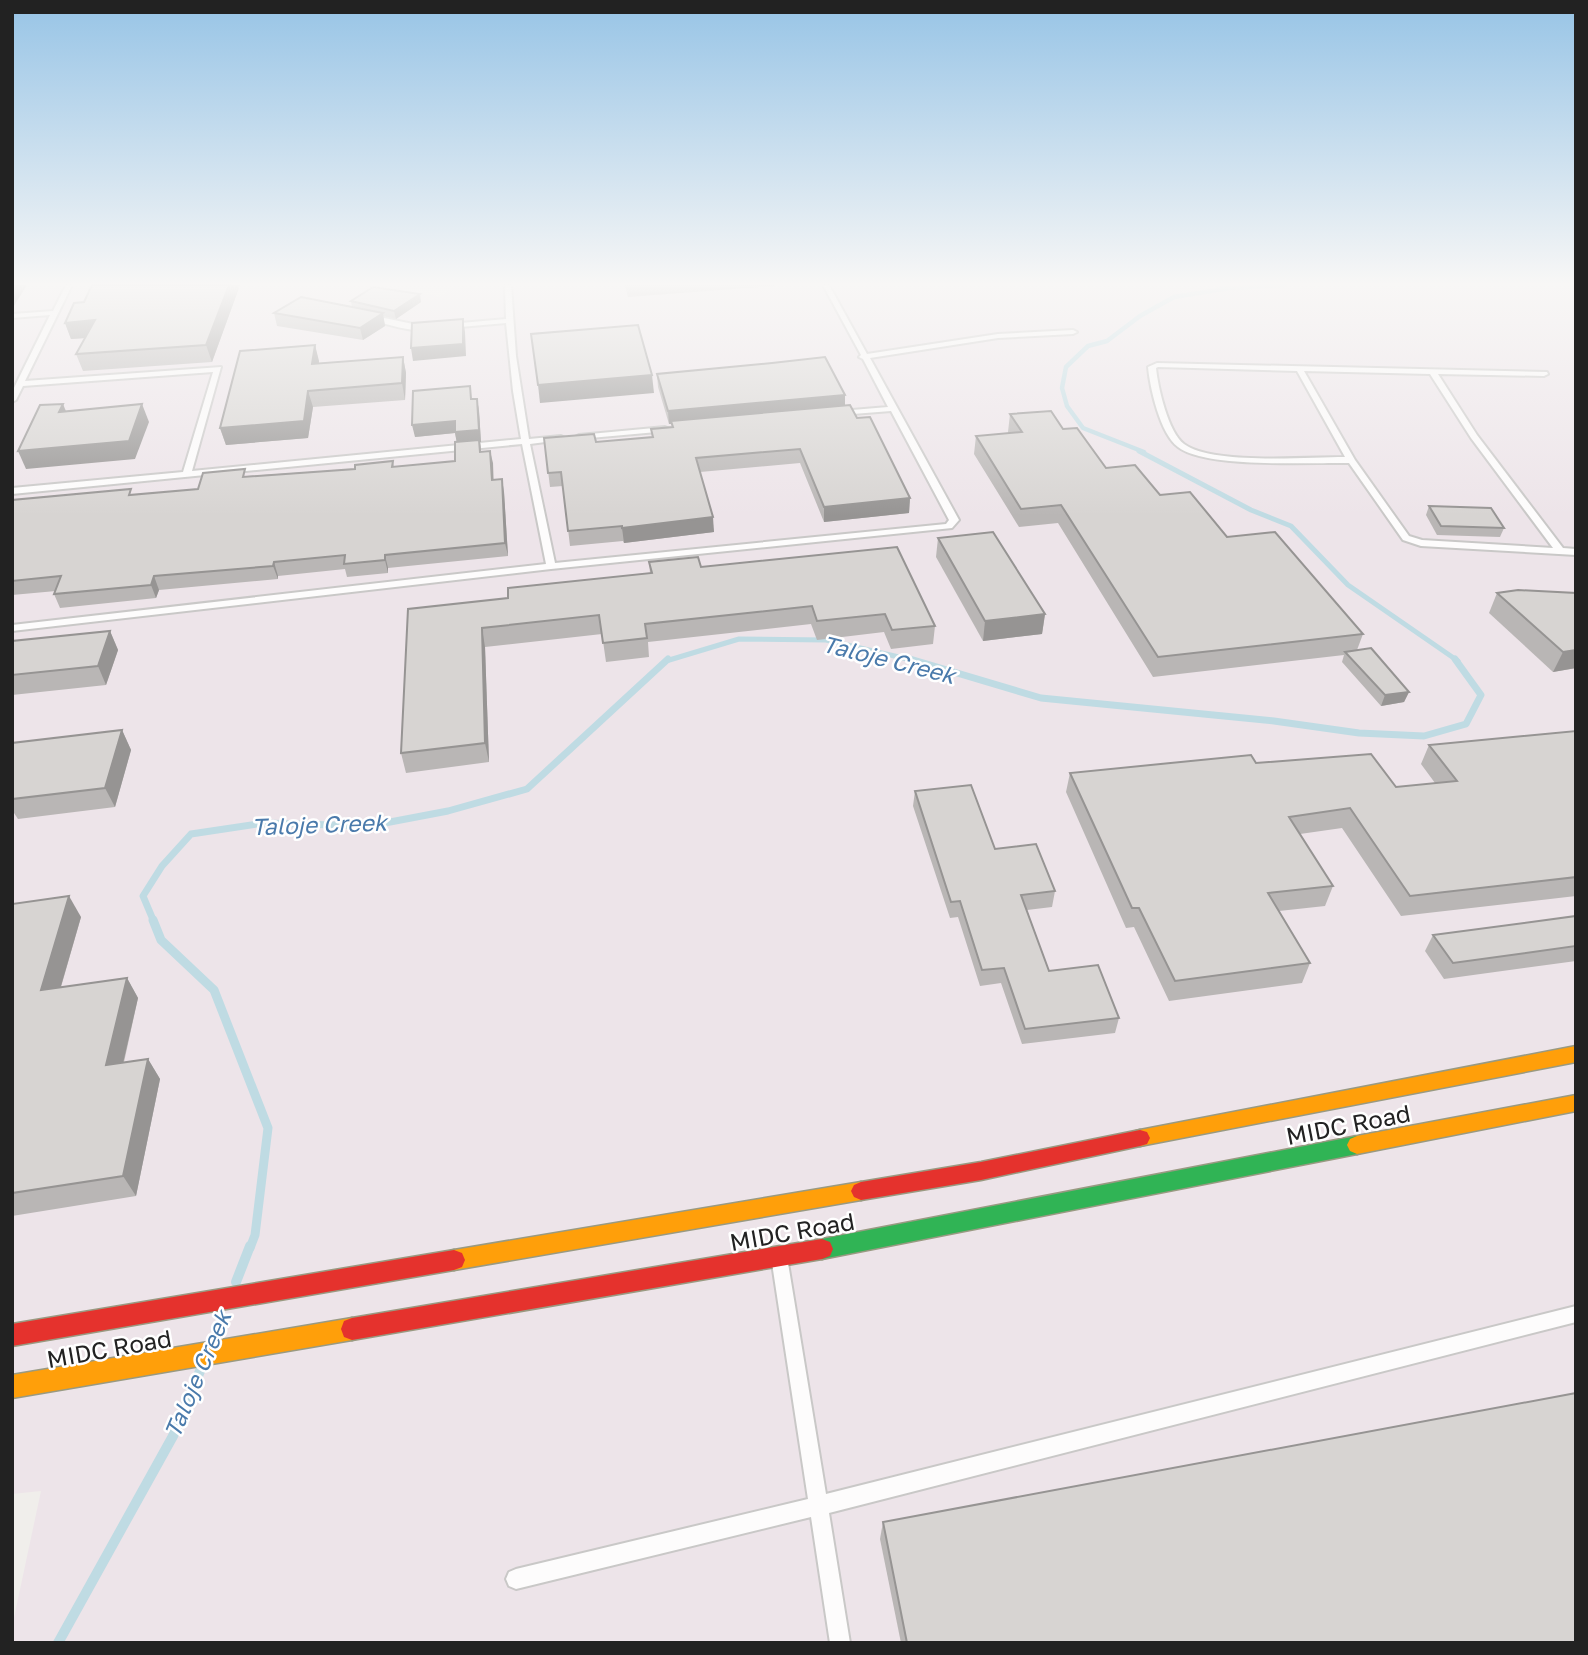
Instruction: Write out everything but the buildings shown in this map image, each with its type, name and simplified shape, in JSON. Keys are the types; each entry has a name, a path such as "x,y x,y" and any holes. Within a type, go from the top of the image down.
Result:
{"main road":[{"name":"MIDC Road","path":"12,1335 206,1303 245,1301 981,1171 1258,1113 1576,1054"},
{"name":"MIDC Road","path":"12,1387 183,1358 235,1345 779,1257 1576,1103"}],"lane":[{"path":"12,400 30,362"},
{"path":"513,362 524,442 551,566"},
{"path":"12,628 551,566 949,526 954,520 866,362"},
{"path":"1350,460 1211,457 1194,453 1175,441 1152,378 1152,367 1544,374"},
{"path":"1299,368 1350,460 1406,538 1411,541 1576,552"},
{"path":"20,384 218,369 187,474"},
{"path":"1432,371 1474,436 1560,551"},
{"path":"824,415 892,408"},
{"path":"12,491 674,428"},
{"path":"779,1257 841,1643"},
{"path":"516,1579 817,1506 1576,1314"}],"shaded area":[{"path":"12,362 1576,362 1576,1643 12,1643 12,1627 41,1491 12,1494"}],"waterway":[{"name":"Taloje Creek","path":"1071,362 1066,367 1062,388 1067,406 1083,428 1144,452"},
{"name":"Taloje Creek","path":"1139,451 1251,510 1291,526 1348,585 1458,661"},
{"name":"Taloje Creek","path":"666,661 739,639 826,640 916,661"},
{"name":"Taloje Creek","path":"154,922 143,896 162,866 191,834 264,823 369,826 448,811 527,789 668,659"},
{"name":"Taloje Creek","path":"910,659 1041,698 1274,721 1359,733 1424,736 1466,724 1481,695 1455,659"},
{"name":"Taloje Creek","path":"153,920 161,940 214,990 268,1128 255,1235 250,1248"},
{"name":"Taloje Creek","path":"236,1282 250,1246"},
{"name":"Taloje Creek","path":"58,1643 173,1436 200,1371"}],"traffic: fast":[{"path":"822,1249 1357,1145"}],"traffic: slow":[{"path":"1140,1138 1576,1054"},
{"path":"1357,1145 1576,1103"},
{"path":"454,1260 861,1191"},
{"path":"12,1387 352,1329"}],"traffic: jam":[{"path":"861,1191 981,1171 1140,1138"},
{"path":"352,1329 822,1249"},
{"path":"12,1335 454,1260"}]}
